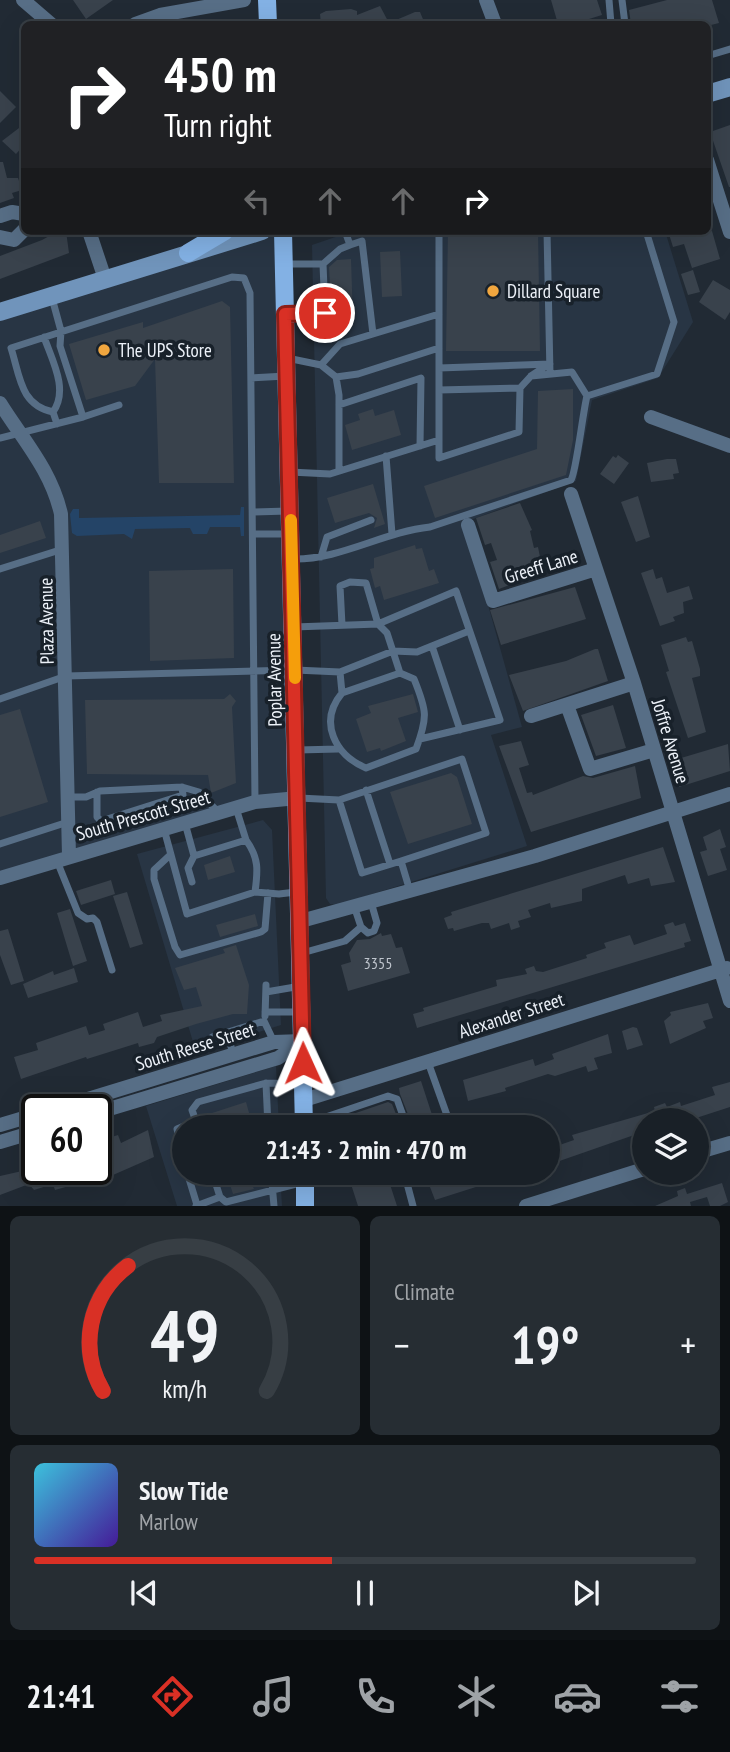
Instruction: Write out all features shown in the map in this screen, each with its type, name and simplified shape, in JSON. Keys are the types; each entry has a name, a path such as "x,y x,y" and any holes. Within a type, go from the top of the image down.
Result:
{"main road":[{"path":"267,0 268,21"},
{"path":"711,93 730,87"},
{"path":"188,253 218,235"},
{"path":"0,312 249,235"},
{"name":"Poplar Avenue","path":"283,235 304,1115"},
{"path":"305,1185 306,1206"}],"street":[{"path":"23,0 48,21"},
{"path":"143,21 160,15 244,0"},
{"path":"486,0 494,21"},
{"path":"711,173 730,232"},
{"path":"0,216 12,212 21,214"},
{"path":"0,237 14,240 21,233"},
{"path":"90,235 105,279"},
{"name":"Plaza Avenue","path":"0,403 55,488 61,514 64,549 68,797 63,858"},
{"path":"651,416 730,446"},
{"name":"Joffre Avenue","path":"572,494 634,683 672,812 725,968 730,1000"},
{"name":"Greeff Lane","path":"468,525 493,601 596,569"},
{"path":"531,716 634,683"},
{"path":"567,705 590,769 654,750"},
{"path":"301,921 410,891 730,794"},
{"name":"South Prescott Street","path":"0,878 255,802 298,798"},
{"name":"Alexander Street","path":"304,1092 382,1076 725,968"},
{"name":"South Reese Street","path":"105,1094 274,1042 302,1041"},
{"name":"South Reese Street","path":"112,1108 278,1058 302,1041"},
{"path":"0,1125 21,1119"},
{"path":"0,1142 21,1136"},
{"path":"709,1149 730,1143"},
{"path":"526,1206 632,1173"}],"lane":[{"path":"609,0 611,21"},
{"path":"622,0 625,21"},
{"path":"711,55 730,49"},
{"path":"346,235 350,245"},
{"path":"439,235 439,458 512,437 519,432 520,388 531,376 550,363"},
{"path":"547,235 550,374"},
{"path":"587,396 657,374 674,322 647,235"},
{"path":"284,264 323,264 340,249 362,241 373,334"},
{"path":"285,314 325,313 323,264"},
{"path":"53,412 37,408 26,397 11,348 232,276 244,278 250,293 256,673 255,802"},
{"path":"52,296 61,331 60,346 83,417"},
{"path":"321,365 340,344 439,314"},
{"path":"44,337 61,389 61,401 53,412"},
{"path":"335,377 358,374 439,348"},
{"path":"339,405 439,372 550,363"},
{"path":"251,378 286,367 321,365 335,377 339,405 339,471"},
{"path":"292,559 321,557 392,534 430,527 571,480 575,474 578,434 587,396 572,372 531,376"},
{"path":"420,446 421,379"},
{"path":"439,390 520,388"},
{"path":"0,438 57,425 119,405"},
{"path":"53,412 57,425"},
{"path":"289,472 330,474 439,440"},
{"path":"386,456 386,515 392,534"},
{"path":"254,512 290,511"},
{"path":"321,557 327,537 372,520"},
{"path":"254,534 291,533"},
{"path":"0,569 64,549"},
{"path":"342,625 340,586 350,582 366,583 378,624 387,633 400,673"},
{"path":"294,627 378,624 456,592 500,720 420,739"},
{"path":"0,699 66,676 295,670 340,673 393,651 417,652 469,631"},
{"path":"432,646 460,730"},
{"path":"340,673 342,692"},
{"path":"400,673 414,679 425,706 427,719 416,749 366,768 351,762 338,749 332,729 332,704 342,692 400,673"},
{"path":"297,750 338,749"},
{"path":"298,798 339,800 462,759 486,833 362,873 339,800"},
{"path":"97,792 97,817 101,821 183,795 182,787"},
{"path":"68,797 86,797 97,792 182,787 199,792 218,813"},
{"path":"366,790 390,864"},
{"path":"236,808 246,840 256,854 259,869 255,892"},
{"path":"0,844 68,822"},
{"path":"185,823 194,856 188,868 192,882"},
{"path":"164,829 169,856 187,914 255,892 268,894 300,891"},
{"path":"194,856 246,840"},
{"path":"169,856 154,870 154,879 175,947 180,955 261,932 265,929 268,894"},
{"path":"63,858 78,913 97,922 112,970"},
{"path":"401,861 410,891"},
{"path":"354,906 361,927 368,933 374,931 377,923 371,902"},
{"path":"301,953 345,941 361,927"},
{"path":"274,1042 265,1016 266,988 302,986"},
{"path":"212,1037 265,1016 302,1012"},
{"path":"228,1032 234,1055"},
{"path":"428,1062 447,1115"},
{"path":"382,1076 388,1096"},
{"path":"194,1115 192,1110 198,1102 266,1083 304,1092"},
{"path":"266,1083 267,1115"},
{"path":"335,1115 388,1096 397,1099 403,1115"},
{"path":"190,1185 196,1206 220,1197"},
{"path":"216,1185 220,1197 226,1202 286,1185"},
{"path":"273,1185 274,1206"},
{"path":"407,1185 413,1206"}],"shaded area":[{"path":"249,235 283,235 298,798 265,803 0,878 0,312"},
{"path":"341,235 666,235 693,322 658,378 592,400 576,481 465,522 522,727 491,735 527,846 337,905 330,904 326,898 312,245"},
{"path":"241,507 244,507 244,536 241,536 240,527 210,527 207,534 193,534 190,528 135,529 132,539 124,534 77,536 72,533 70,514 73,509 79,509 79,518 240,515"},
{"path":"263,820 272,830 281,1025 196,1052 137,854"},
{"path":"276,1066 278,1115 172,1115 172,1185 281,1185 282,1206 177,1206 146,1106"}],"building":[{"path":"73,0 113,0 86,19"},
{"path":"551,0 597,0 602,15 589,19 590,21 557,21"},
{"path":"667,0 712,0 719,23 711,25 711,21 631,21 629,10"},
{"path":"380,6 388,21 321,21 320,14 351,9 357,11 357,15"},
{"path":"415,12 420,12 424,21 394,21"},
{"path":"0,91 16,107 0,123"},
{"path":"730,125 730,187 711,135 711,132"},
{"path":"19,128 21,130 21,148 16,154 2,141"},
{"path":"0,162 3,162 7,178 18,178 21,190 12,193 14,198 0,203"},
{"path":"712,231 720,259 692,268 684,244 673,247 669,235 711,235"},
{"path":"51,235 67,235 69,253 0,279 0,256"},
{"name":"Dillard Square","path":"448,235 538,235 540,351 446,351"},
{"path":"400,251 402,296 382,297 380,252"},
{"path":"351,259 353,320 332,321 329,267 337,260"},
{"path":"693,270 700,292 688,295 681,274"},
{"path":"713,280 730,290 730,312 725,320 699,302"},
{"path":"222,301 230,307 234,483 159,483 155,359 135,386 86,400 69,344 143,322 143,328"},
{"path":"573,389 573,440 566,475 435,518 424,486 537,449 538,391"},
{"path":"373,409 375,416 394,410 401,435 352,450 345,425 360,420 358,414"},
{"path":"618,455 629,463 614,484 600,474 613,456 616,458"},
{"path":"676,459 679,473 673,474 674,479 651,482 647,463"},
{"path":"373,484 385,524 374,528 377,518 369,513 335,523 327,498"},
{"path":"638,496 650,537 636,542 621,502"},
{"path":"520,503 532,530 534,548 538,547 543,572 499,589 490,562 497,560 491,543 485,545 476,518"},
{"path":"40,521 46,538 0,553 0,535"},
{"path":"415,545 416,549 422,548 429,571 434,569 439,583 384,600 380,586 375,588 370,569 374,568 374,558"},
{"path":"233,569 234,658 150,661 149,571"},
{"path":"653,569 656,579 662,577 667,593 689,586 693,599 683,602 684,613 673,617 675,621 660,626 641,573"},
{"path":"575,587 586,619 501,645 490,610"},
{"path":"686,637 688,642 692,641 700,669 700,676 692,678 706,732 688,738 666,672 669,671 661,645"},
{"path":"598,649 608,681 523,711 509,675 566,661"},
{"path":"230,694 236,701 232,707 236,783 211,793 208,775 87,774 85,700 224,699"},
{"path":"413,694 418,712 398,718 406,741 381,751 380,748 367,752 356,719 371,713 368,706"},
{"path":"613,705 626,748 596,756 581,715"},
{"path":"20,709 48,802 0,817 0,715"},
{"path":"521,741 529,765 519,768 527,793 532,792 533,795 583,776 593,778 635,766 641,798 531,832 499,746"},
{"path":"728,744 730,771 679,787 671,761"},
{"path":"451,773 457,777 472,824 408,844 390,792"},
{"path":"720,829 726,847 720,849 727,870 708,876 700,852 707,850 703,837"},
{"path":"663,847 675,882 651,886 649,878 628,884 625,875 582,889 582,901 551,908 550,903 528,910 531,917 518,921 520,927 511,930 509,923 491,929 489,923 482,923 454,931 453,928 448,929 444,918 452,915 451,912"},
{"path":"230,856 235,872 208,880 204,865"},
{"path":"111,880 115,894 81,905 76,891"},
{"path":"127,892 143,944 130,948 113,896"},
{"path":"70,909 87,961 73,966 57,913"},
{"path":"255,914 258,926 220,937 216,925"},
{"path":"673,922 675,926 685,923 691,941 684,943 685,947 417,1028 413,1014 424,1011 423,1008 497,986 496,980 527,974 525,969 534,966 536,971 543,972 587,958 586,955 606,948 604,943 630,935 634,945 667,934 664,925"},
{"path":"8,929 24,981 11,985 0,955 0,931"},
{"path":"381,933 382,936 391,934 396,948 402,947 410,973 348,991 341,965 351,962 349,953 357,940 370,939"},
{"path":"236,945 249,985 247,1014 233,1014 196,1024 157,1037 154,1043 139,1047 138,1043 87,1059 86,1057 21,1079 14,1057 38,1050 36,1043 86,1026 89,1035 105,1030 103,1024 138,1012 143,1027 162,1021 160,1015 202,1006 196,987 184,990 175,968 225,953 223,949"},
{"path":"74,968 78,982 28,998 23,984 53,971 54,975"},
{"path":"708,1003 713,1018 703,1021 706,1028 670,1044 664,1021 671,1015 670,1012"},
{"path":"637,1028 643,1045 627,1050 622,1031"},
{"path":"608,1034 612,1053 594,1058 598,1069 588,1072 586,1066 555,1076 548,1074 505,1088 506,1091 468,1101 463,1080 533,1059 535,1066 554,1059 552,1054"},
{"path":"421,1081 432,1115 408,1115 399,1088"},
{"path":"730,1082 730,1107 709,1114 709,1108 654,1108 665,1103 667,1107 680,1102 681,1106 715,1095 712,1087"},
{"path":"246,1102 250,1115 209,1115"},
{"path":"388,1102 392,1104 396,1115 350,1115"},
{"path":"632,1118 632,1136 560,1161 560,1145 574,1140 572,1135"},
{"path":"148,1130 154,1157 113,1175 112,1137 118,1135 121,1143"},
{"path":"21,1171 21,1185 26,1185 0,1195 0,1176"},
{"path":"722,1183 728,1202 720,1206 710,1206 707,1197 690,1202 691,1206 655,1206 678,1196 677,1191 685,1188 687,1194"},
{"path":"30,1185 50,1185 34,1190"},
{"path":"53,1185 69,1186 55,1190"},
{"path":"230,1185 252,1185 254,1189 233,1194"},
{"path":"351,1185 390,1185 397,1206 358,1206"},
{"path":"429,1185 479,1185 479,1186 435,1200"}],"slow traffic":[{"path":"291,520 295,678"}],"place":[{"name":"Dillard Square","path":"493,291"},
{"name":"The UPS Store","path":"104,350"}],"route":[{"path":"303,1063 285,314 325,313"}]}
